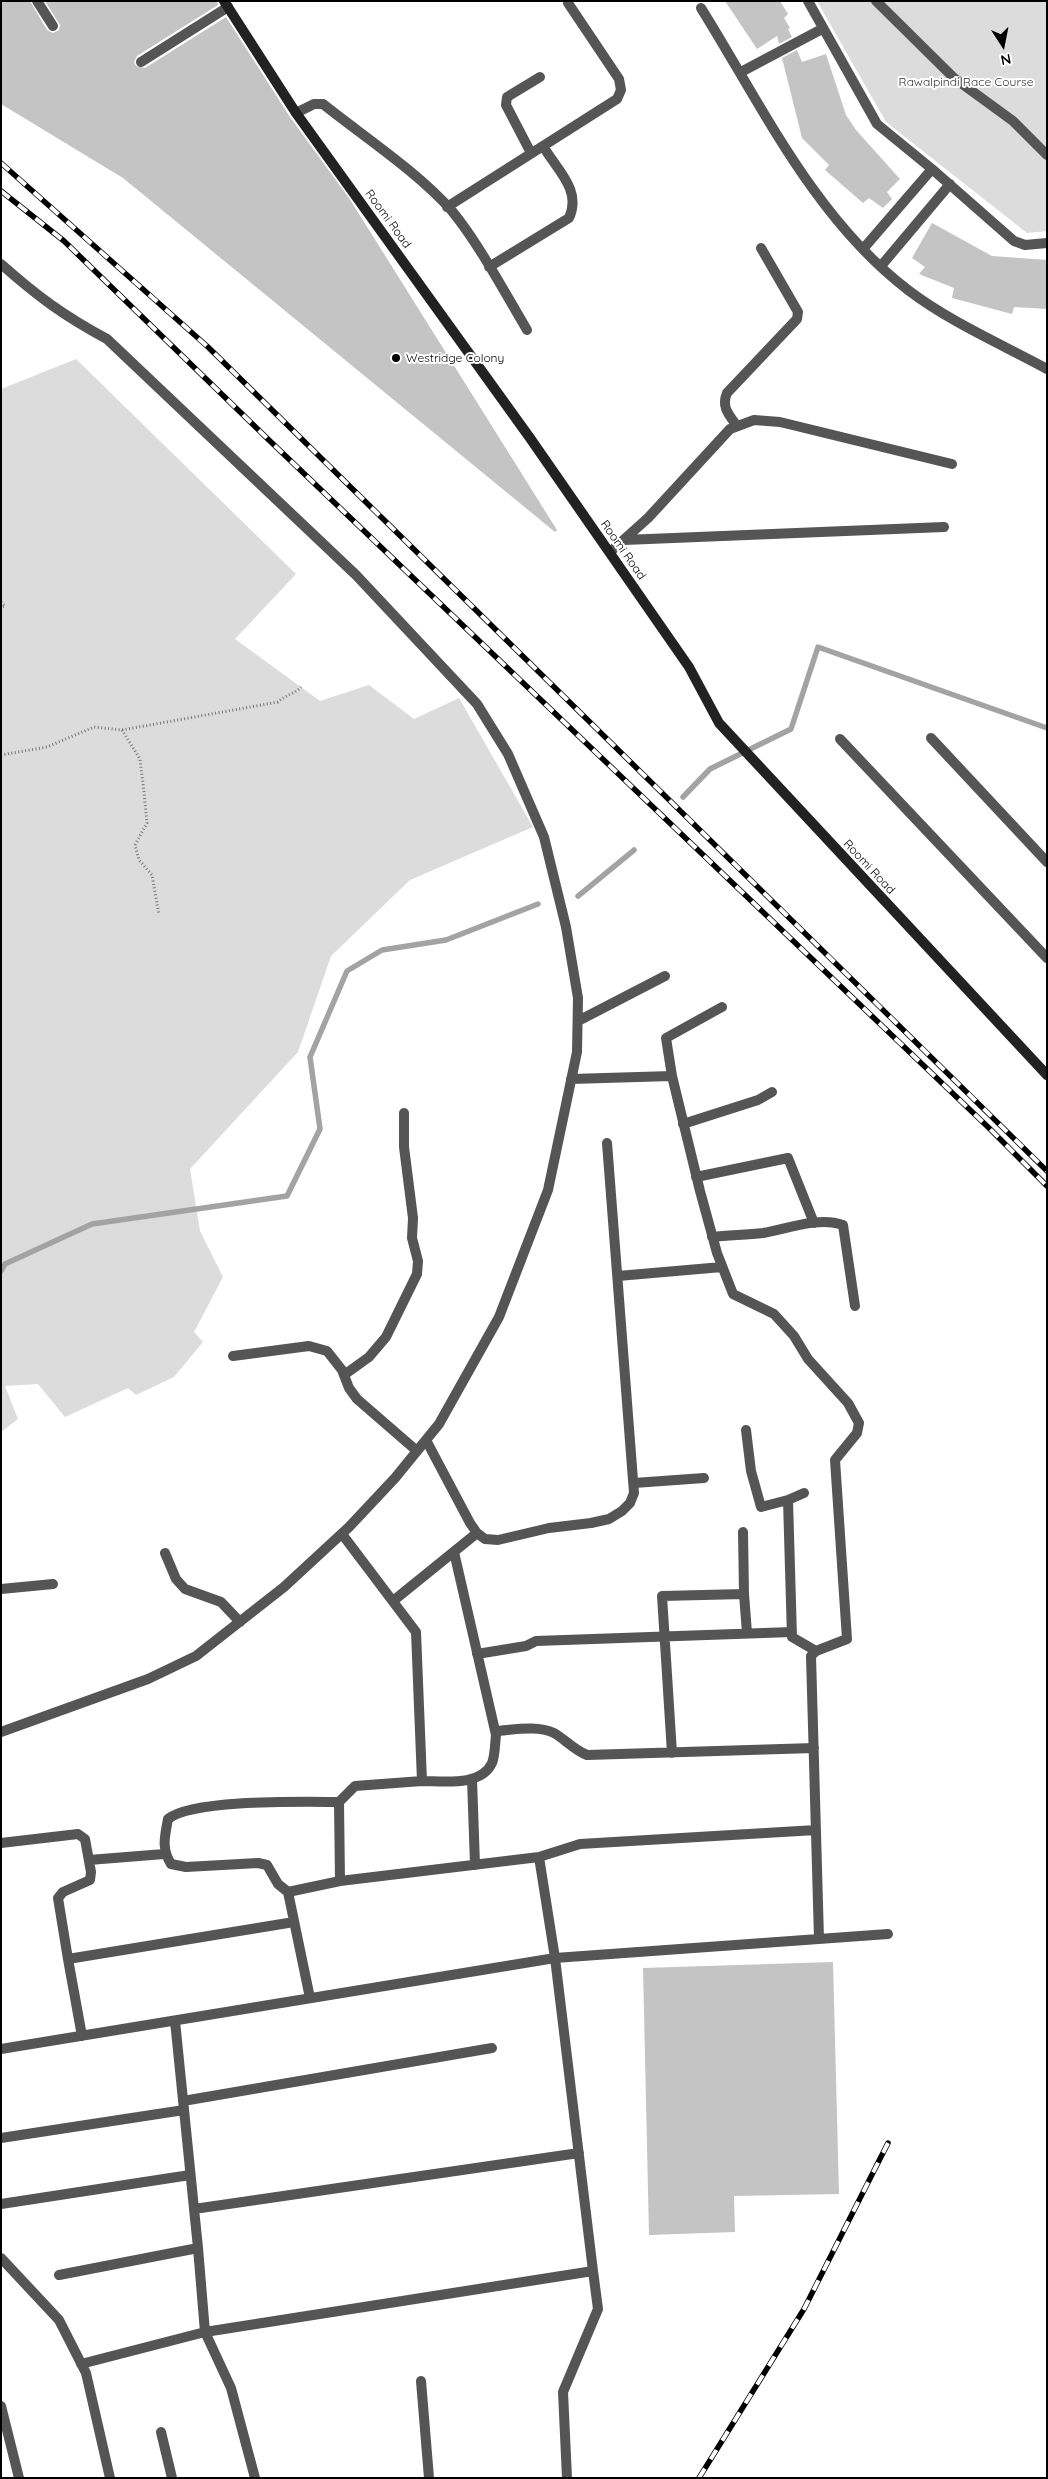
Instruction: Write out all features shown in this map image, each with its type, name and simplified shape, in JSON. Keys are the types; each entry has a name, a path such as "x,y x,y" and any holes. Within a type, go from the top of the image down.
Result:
{"street":[{"path":"37,1 53,26"},
{"path":"808,1 877,124 950,184 1014,241 1025,245 1047,243"},
{"path":"876,1 954,78 1012,121 1047,155"},
{"path":"141,62 226,4"},
{"name":"Roomi Road","path":"226,4 296,113 530,438 689,666 719,723 1047,1075"},
{"path":"447,207 617,99 621,90 620,80 568,4"},
{"path":"701,8 804,178 863,249 909,291 1047,369"},
{"path":"741,72 822,29"},
{"path":"531,153 506,105 508,97 540,77"},
{"path":"296,113 314,104 323,104 432,192 447,207 489,267 527,330"},
{"path":"489,267 569,218 574,208 574,194 543,146"},
{"path":"863,249 932,169"},
{"path":"881,266 950,184"},
{"path":"737,426 725,410 724,401 728,393 797,319 798,312 761,248"},
{"path":"1,264 42,300 75,322 107,339 356,575 477,704 508,754 544,837 566,927 578,998 577,1052 548,1190 503,1308 438,1424 426,1440 395,1478 342,1534 284,1587 196,1656 148,1680 1,1732"},
{"path":"610,552 648,518 730,429 754,420 780,422 952,464"},
{"path":"624,540 944,527"},
{"path":"931,738 1047,862"},
{"path":"840,739 1047,958"},
{"path":"578,1021 665,976"},
{"path":"722,1007 666,1038 683,1124 712,1237 733,1294 774,1314 794,1336 808,1359 848,1403 859,1423 857,1433 835,1460 847,1639 816,1651 811,1656 819,1939"},
{"path":"571,1080 672,1076"},
{"path":"683,1124 758,1100 772,1092"},
{"path":"344,1375 369,1357 386,1337 417,1274 418,1261 412,1238 413,1218 404,1147 404,1113"},
{"path":"426,1440 477,1533 485,1539 498,1540 550,1528 609,1519 630,1503 634,1492 634,1483 608,1144"},
{"path":"696,1176 788,1158 814,1223"},
{"path":"712,1237 761,1233 814,1223 835,1222 843,1225 855,1306"},
{"path":"618,1276 722,1267"},
{"path":"233,1356 309,1346 327,1351 334,1358 357,1399 416,1452"},
{"path":"746,1430 751,1471 761,1507 788,1500 804,1493"},
{"path":"634,1483 704,1478"},
{"path":"788,1500 792,1637 816,1651"},
{"path":"742,1532 747,1634"},
{"path":"393,1601 477,1533"},
{"path":"342,1534 416,1632 422,1781"},
{"path":"310,1998 288,1892 278,1884 267,1865 258,1863 186,1867 171,1864 164,1854 163,1846 168,1819 184,1810 249,1803 339,1802 356,1786 472,1779 492,1764 495,1731 454,1552"},
{"path":"165,1553 176,1579 185,1589 220,1602 240,1622"},
{"path":"1,1589 53,1584"},
{"path":"672,1753 662,1596 744,1594"},
{"path":"477,1654 526,1646 536,1641 665,1638 792,1632"},
{"path":"495,1731 538,1729 554,1733 578,1752 587,1755 814,1748"},
{"path":"472,1779 475,1865"},
{"path":"339,1802 340,1881"},
{"path":"288,1892 340,1881 538,1857 580,1844 816,1830"},
{"path":"1,1842 78,1834 85,1839 90,1880 63,1892 58,1898 82,2036"},
{"path":"89,1860 164,1854"},
{"path":"538,1857 554,1958 598,2309 563,2392 567,2478"},
{"path":"68,1960 294,1922"},
{"path":"1,2049 554,1958 888,1934"},
{"path":"175,2020 198,2248 204,2332 231,2388 256,2478"},
{"path":"1,2138 492,2048"},
{"path":"194,2209 579,2153"},
{"path":"1,2204 190,2175"},
{"path":"59,2275 198,2248"},
{"path":"1,2258 59,2320 86,2373 110,2478"},
{"path":"81,2364 204,2332 593,2271"},
{"path":"421,2381 429,2478"},
{"path":"1,2406 19,2478"},
{"path":"161,2432 172,2478"}],"path":[{"path":"1,602 5,606 1,606"},
{"path":"1,755 47,747 94,727 122,730 278,702 300,687"},
{"path":"122,730 140,759 148,823 135,845 139,860 152,875 159,915"}],"green space":[{"name":"Rawalpindi Race Course","path":"817,1 1047,1 1047,231 1027,233 886,122"},
{"path":"76,359 296,574 235,639 320,701 369,685 414,719 459,698 533,827 410,880 331,956 298,1052 190,1169 200,1231 223,1277 194,1332 203,1342 174,1377 136,1395 128,1388 65,1417 38,1384 5,1386 18,1419 1,1432 1,389"}],"building":[{"name":"Westridge Colony","path":"1,1 30,1 47,30 53,33 59,30 60,25 45,1 217,1 218,5 137,56 134,62 136,66 145,68 226,17 290,117 349,198 557,530 555,532 123,178 1,104"},
{"path":"725,1 780,1 788,14 784,18 790,28 788,29 792,37 779,44 777,36 757,49"},
{"path":"797,50 802,62 826,54 846,115 856,130 900,179 887,192 892,199 883,208 869,198 863,203 825,170 829,165 802,138 782,58"},
{"path":"932,223 992,256 1047,260 1047,309 1014,307 1012,314 952,298 954,288 919,274 925,267 912,258"},
{"path":"833,1962 839,2194 734,2196 735,2232 649,2235 643,1968"}],"waterway":[{"path":"683,797 710,769 791,729 818,647 1047,728"},
{"path":"578,896 634,850"},
{"path":"1,1271 5,1264 92,1224 287,1196 320,1129 310,1057 347,971 382,950 446,940 538,904"}],"railway":[{"path":"1,163 208,347 1047,1171"},
{"path":"1,191 64,241 272,443 989,1128 1047,1186"},
{"path":"699,2478 804,2309 888,2143"}],"place":[{"name":"Westridge Colony","path":"396,358"}]}
